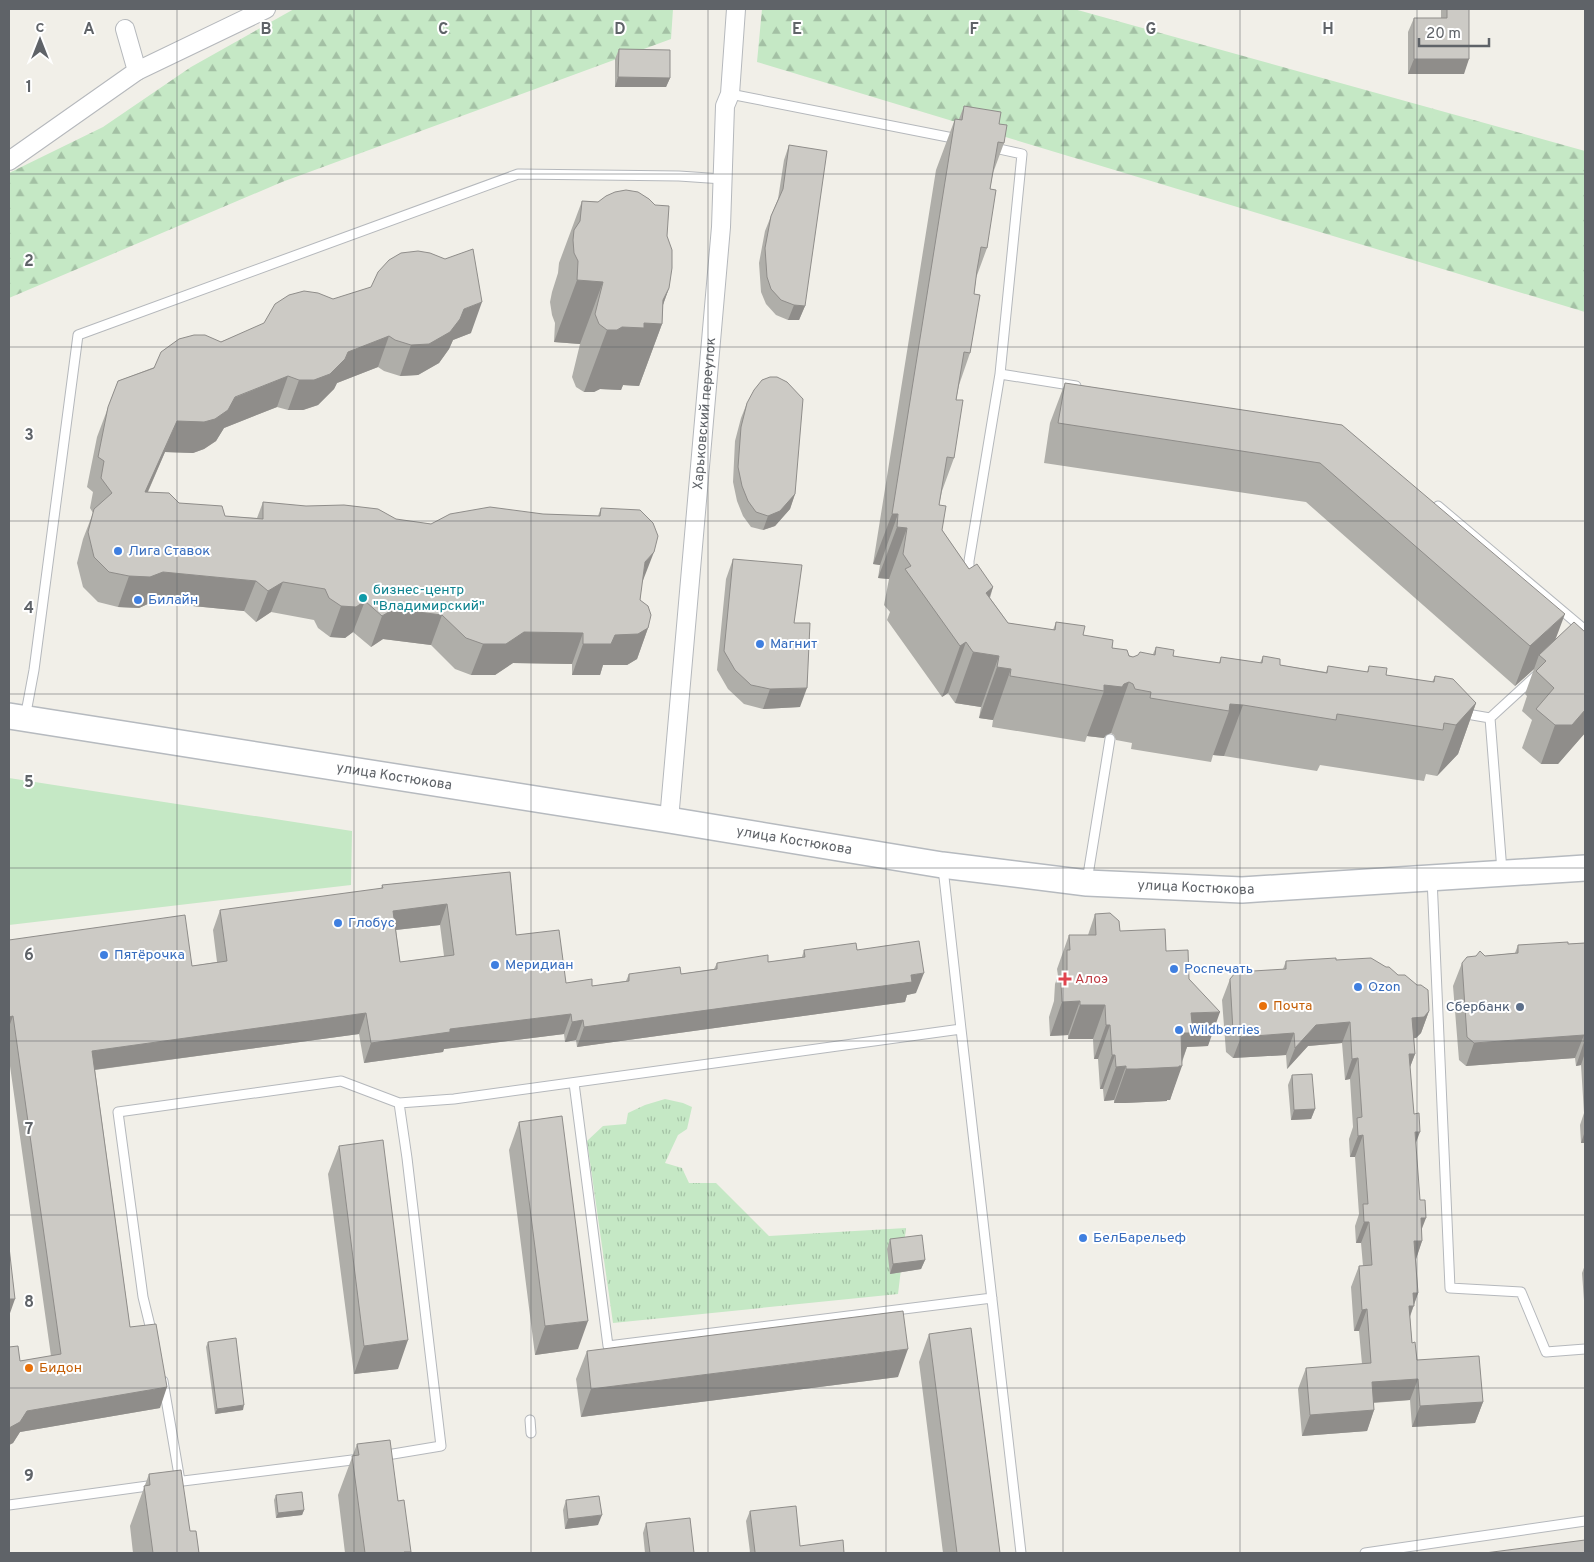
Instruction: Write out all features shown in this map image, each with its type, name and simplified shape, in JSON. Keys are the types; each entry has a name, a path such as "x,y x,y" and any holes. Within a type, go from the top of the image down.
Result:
{"main road":[{"name":"улица Костюкова","path":"17,717 942,865 1087,883 1242,890 1585,868"}],"street":[{"path":"9,162 138,71 266,9"},
{"name":"Харьковский переулок","path":"670,820 720,237 725,106 730,94 736,9"},
{"path":"125,29 138,71"}],"lane":[{"path":"730,94 965,141"},
{"path":"969,587 969,561 1000,374 1022,154 984,145"},
{"path":"17,717 34,670 78,336 518,174 679,176 723,179"},
{"path":"1000,374 1087,388"},
{"path":"1433,502 1585,630 1578,637"},
{"path":"1490,718 1541,671"},
{"path":"1452,712 1490,718"},
{"path":"1490,718 1503,873"},
{"path":"1087,883 1110,739"},
{"path":"942,865 1021,1553"},
{"path":"1432,878 1450,1288 1520,1292 1546,1352 1585,1349"},
{"path":"154,1342 143,1297 118,1112 341,1081 399,1103 454,1099 961,1029"},
{"path":"574,1083 608,1346 992,1298"},
{"path":"375,1457 441,1446 408,1158 399,1103"},
{"path":"161,1369 180,1481"},
{"path":"530,1420 531,1432"},
{"path":"9,1505 365,1458"},
{"path":"1365,1553 1585,1521"}],"green space":[{"path":"294,9 673,9 671,39 282,182 9,298 9,173 103,127 191,67"},
{"path":"762,9 1074,9 1585,151 1585,312 757,62"},
{"path":"9,778 352,831 351,885 9,925"},
{"path":"665,1099 692,1107 687,1129 678,1135 665,1163 682,1168 689,1183 716,1183 769,1236 906,1228 898,1294 613,1323 587,1141 603,1126 626,1124 628,1113"}],"building":[{"path":"1447,9 1469,9 1469,59 1414,59 1414,18 1447,18"},
{"path":"619,49 670,50 670,78 618,77"},
{"path":"964,106 1001,112 999,124 1007,125 1004,143 998,142 990,189 996,190 987,248 981,247 974,294 980,295 970,353 964,352 956,400 963,400 954,458 947,457 939,505 946,506 942,530 969,569 977,564 993,587 986,593 1008,623 1055,630 1056,622 1085,626 1083,635 1113,640 1112,648 1127,650 1129,656 1133,657 1140,652 1155,655 1156,647 1174,650 1173,656 1220,663 1221,657 1262,663 1263,656 1280,659 1280,665 1327,673 1328,666 1368,672 1369,666 1387,668 1386,675 1434,682 1435,676 1453,679 1476,703 1456,725 1444,723 1443,730 1337,714 1336,720 1230,704 1229,711 1150,698 1151,692 1135,689 1133,684 1129,682 1122,687 1104,685 1104,691 1010,676 1011,669 997,667 999,656 973,652 966,642 960,646 905,569 911,566 903,554 907,528 897,527 898,514 892,514 955,119 962,120"},
{"path":"789,145 827,151 805,306 794,305 781,300 771,289 767,277 765,248 771,216 783,189"},
{"path":"626,190 638,192 655,205 669,206 667,236 672,250 672,268 669,288 663,300 662,324 644,323 644,328 622,327 617,330 607,330 599,324 595,314 603,282 577,280 578,261 574,253 574,230 580,221 582,201 598,202 615,192"},
{"path":"473,249 482,302 464,309 460,319 450,332 429,344 411,345 389,336 348,352 345,359 330,374 314,380 299,380 288,376 235,397 228,410 215,419 204,422 177,421 145,492 169,493 179,503 222,506 225,516 263,519 263,502 306,506 344,505 378,509 396,519 431,524 450,514 490,507 543,514 600,516 601,508 640,510 653,523 658,536 654,552 645,562 640,600 648,606 651,615 648,628 638,634 615,635 611,644 583,644 583,633 524,632 506,644 483,644 466,638 442,615 394,609 382,616 365,601 356,607 341,606 329,598 325,589 283,582 268,591 256,581 163,572 150,577 129,576 109,572 94,557 88,532 94,509 112,493 101,478 104,461 98,457 108,407 118,381 154,368 161,352 179,339 194,335 205,335 221,342 264,323 275,304 289,295 304,291 318,293 333,299 371,287 378,272 389,260 401,253 418,251 445,259"},
{"path":"777,377 787,382 803,399 795,494 780,511 768,516 756,512 748,501 742,486 738,467 741,427 747,403 762,380"},
{"path":"1065,383 1342,425 1565,614 1530,646 1320,463 1058,423"},
{"path":"733,559 802,565 794,623 810,623 807,688 770,689 751,685 735,670 724,651"},
{"path":"1574,622 1585,632 1585,710 1572,725 1555,725 1536,709 1554,688 1536,671 1546,661 1539,655"},
{"path":"510,872 516,935 559,930 566,983 592,979 592,986 629,981 629,974 680,967 681,974 717,969 717,963 768,955 768,962 805,957 804,950 856,943 857,950 919,941 924,973 911,975 912,982 584,1027 583,1020 572,1022 571,1014 450,1029 450,1032 371,1043 366,1013 92,1051 130,1327 156,1324 167,1387 27,1411 20,1422 9,1428 9,1347 18,1346 20,1361 61,1354 13,1016 9,1017 9,940 185,915 192,966 227,961 220,910 383,888 382,885","holes":["447,904 454,955 400,962 393,911"]},
{"path":"1110,913 1119,921 1120,931 1165,929 1166,951 1188,950 1189,979 1220,1012 1191,1013 1193,1033 1181,1033 1182,1066 1137,1069 1126,1069 1126,1066 1116,1067 1115,1055 1112,1055 1110,1025 1106,1025 1105,1005 1080,1005 1080,1001 1062,1002 1061,983 1067,982 1067,950 1070,950 1069,935 1096,935 1095,914"},
{"name":"Сбербанк","path":"1568,942 1568,944 1585,943 1585,1042 1584,1035 1474,1043 1467,1037 1462,963 1467,957 1476,956 1480,951 1485,956 1518,953 1518,945"},
{"path":"1336,958 1336,960 1371,958 1389,967 1398,975 1405,975 1417,985 1421,985 1428,990 1429,1011 1424,1017 1412,1018 1415,1054 1409,1054 1414,1114 1419,1113 1420,1132 1415,1132 1420,1200 1425,1200 1426,1218 1421,1218 1422,1241 1414,1241 1418,1293 1413,1293 1414,1306 1409,1306 1412,1343 1415,1342 1417,1360 1479,1356 1483,1402 1420,1406 1418,1379 1372,1382 1374,1410 1310,1415 1306,1368 1371,1363 1367,1309 1362,1310 1359,1266 1372,1265 1369,1222 1364,1222 1363,1204 1368,1204 1363,1135 1358,1136 1357,1118 1362,1117 1358,1058 1352,1059 1350,1022 1316,1025 1295,1048 1294,1033 1241,1037 1233,1031 1230,979 1235,973 1244,972 1248,967 1253,971 1286,969 1286,961"},
{"path":"1312,1074 1315,1109 1294,1110 1292,1075"},
{"path":"562,1116 588,1321 545,1326 519,1122"},
{"path":"383,1140 408,1340 364,1346 339,1146"},
{"path":"922,1235 925,1260 893,1264 890,1239"},
{"path":"9,1247 15,1299 9,1299"},
{"path":"903,1311 908,1349 591,1389 587,1351"},
{"path":"971,1328 1000,1553 957,1553 929,1334"},
{"path":"236,1338 244,1405 217,1409 208,1342"},
{"path":"390,1440 398,1501 404,1500 411,1552 365,1553 352,1456 359,1455 357,1444"},
{"path":"181,1470 190,1531 196,1531 199,1553 153,1553 144,1486 150,1485 149,1474"},
{"path":"302,1492 304,1510 278,1513 276,1495"},
{"path":"599,1496 602,1515 568,1519 566,1500"},
{"path":"796,1506 800,1546 843,1540 844,1553 742,1553 755,1552 750,1511"},
{"path":"690,1518 694,1553 650,1553 646,1523"},
{"path":"1585,1540 1585,1553 1485,1553"}],"place":[{"name":"Лига Ставок","path":"118,551"},
{"name":"бизнес-центр \"Владимирский\"","path":"363,598"},
{"name":"Билайн","path":"138,600"},
{"name":"Магнит","path":"760,644"},
{"name":"Глобус","path":"338,923"},
{"name":"Пятёрочка","path":"104,955"},
{"name":"Меридиан","path":"495,965"},
{"name":"Роспечать","path":"1174,969"},
{"name":"Алоэ","path":"1065,979"},
{"name":"Ozon","path":"1358,987"},
{"name":"Почта","path":"1263,1006"},
{"name":"Сбербанк","path":"1520,1007"},
{"name":"Wildberries","path":"1179,1030"},
{"name":"БелБарельеф","path":"1083,1238"},
{"name":"Бидон","path":"29,1368"}]}
